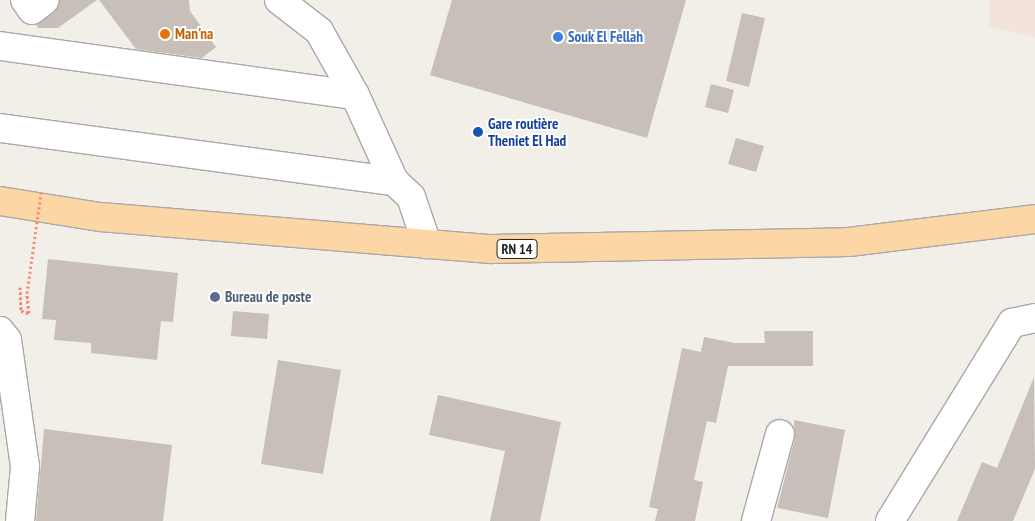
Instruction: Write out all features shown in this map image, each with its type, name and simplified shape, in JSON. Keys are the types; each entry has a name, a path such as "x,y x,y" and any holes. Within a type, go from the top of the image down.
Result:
{"main road":[{"name":"RN 14","path":"0,201 100,217 491,250 849,242 1035,219"}],"street":[{"path":"24,0 32,10 45,0"},
{"path":"279,0 319,31 356,95 394,181 411,197 427,244"},
{"path":"0,46 356,95"},
{"path":"0,128 394,181"},
{"path":"890,521 1012,323 1035,318"},
{"path":"0,331 7,340 25,467 20,521"},
{"path":"756,521 780,434"}],"path":[{"path":"20,288 20,310 29,313 27,293 41,193"}],"shaded area":[{"path":"989,0 1035,0 1035,37 989,27"}],"building":[{"path":"60,0 97,0 58,28 38,28 36,25 55,12"},
{"name":"Man'na","path":"99,0 189,0 190,11 216,47 202,58 136,49"},
{"name":"Souk El Fellah","path":"452,0 686,0 647,138 430,75"},
{"path":"742,13 765,18 749,87 726,81"},
{"path":"711,84 734,90 728,113 705,107"},
{"path":"736,138 764,146 756,172 728,164"},
{"path":"48,259 178,273 173,322 161,321 157,360 91,353 91,343 54,340 56,320 42,319"},
{"path":"233,311 269,314 267,339 231,336"},
{"path":"764,331 813,331 813,366 728,366 716,423 707,421 694,480 703,482 695,521 655,521 658,509 649,507 682,348 701,352 704,337 735,343 765,343"},
{"path":"278,360 341,370 323,474 261,464"},
{"path":"1034,377 1035,469 1013,521 957,521 982,462 997,468"},
{"path":"438,395 561,422 540,521 490,521 505,451 429,435"},
{"path":"794,420 845,430 828,518 777,508 795,438"},
{"path":"44,429 172,445 163,521 36,521"}],"place":[{"name":"Man'na","path":"165,34"},
{"name":"Souk El Fellah","path":"558,37"},
{"name":"Gare routière Theniet El Had","path":"478,132"},
{"name":"Bureau de poste","path":"215,297"}]}
